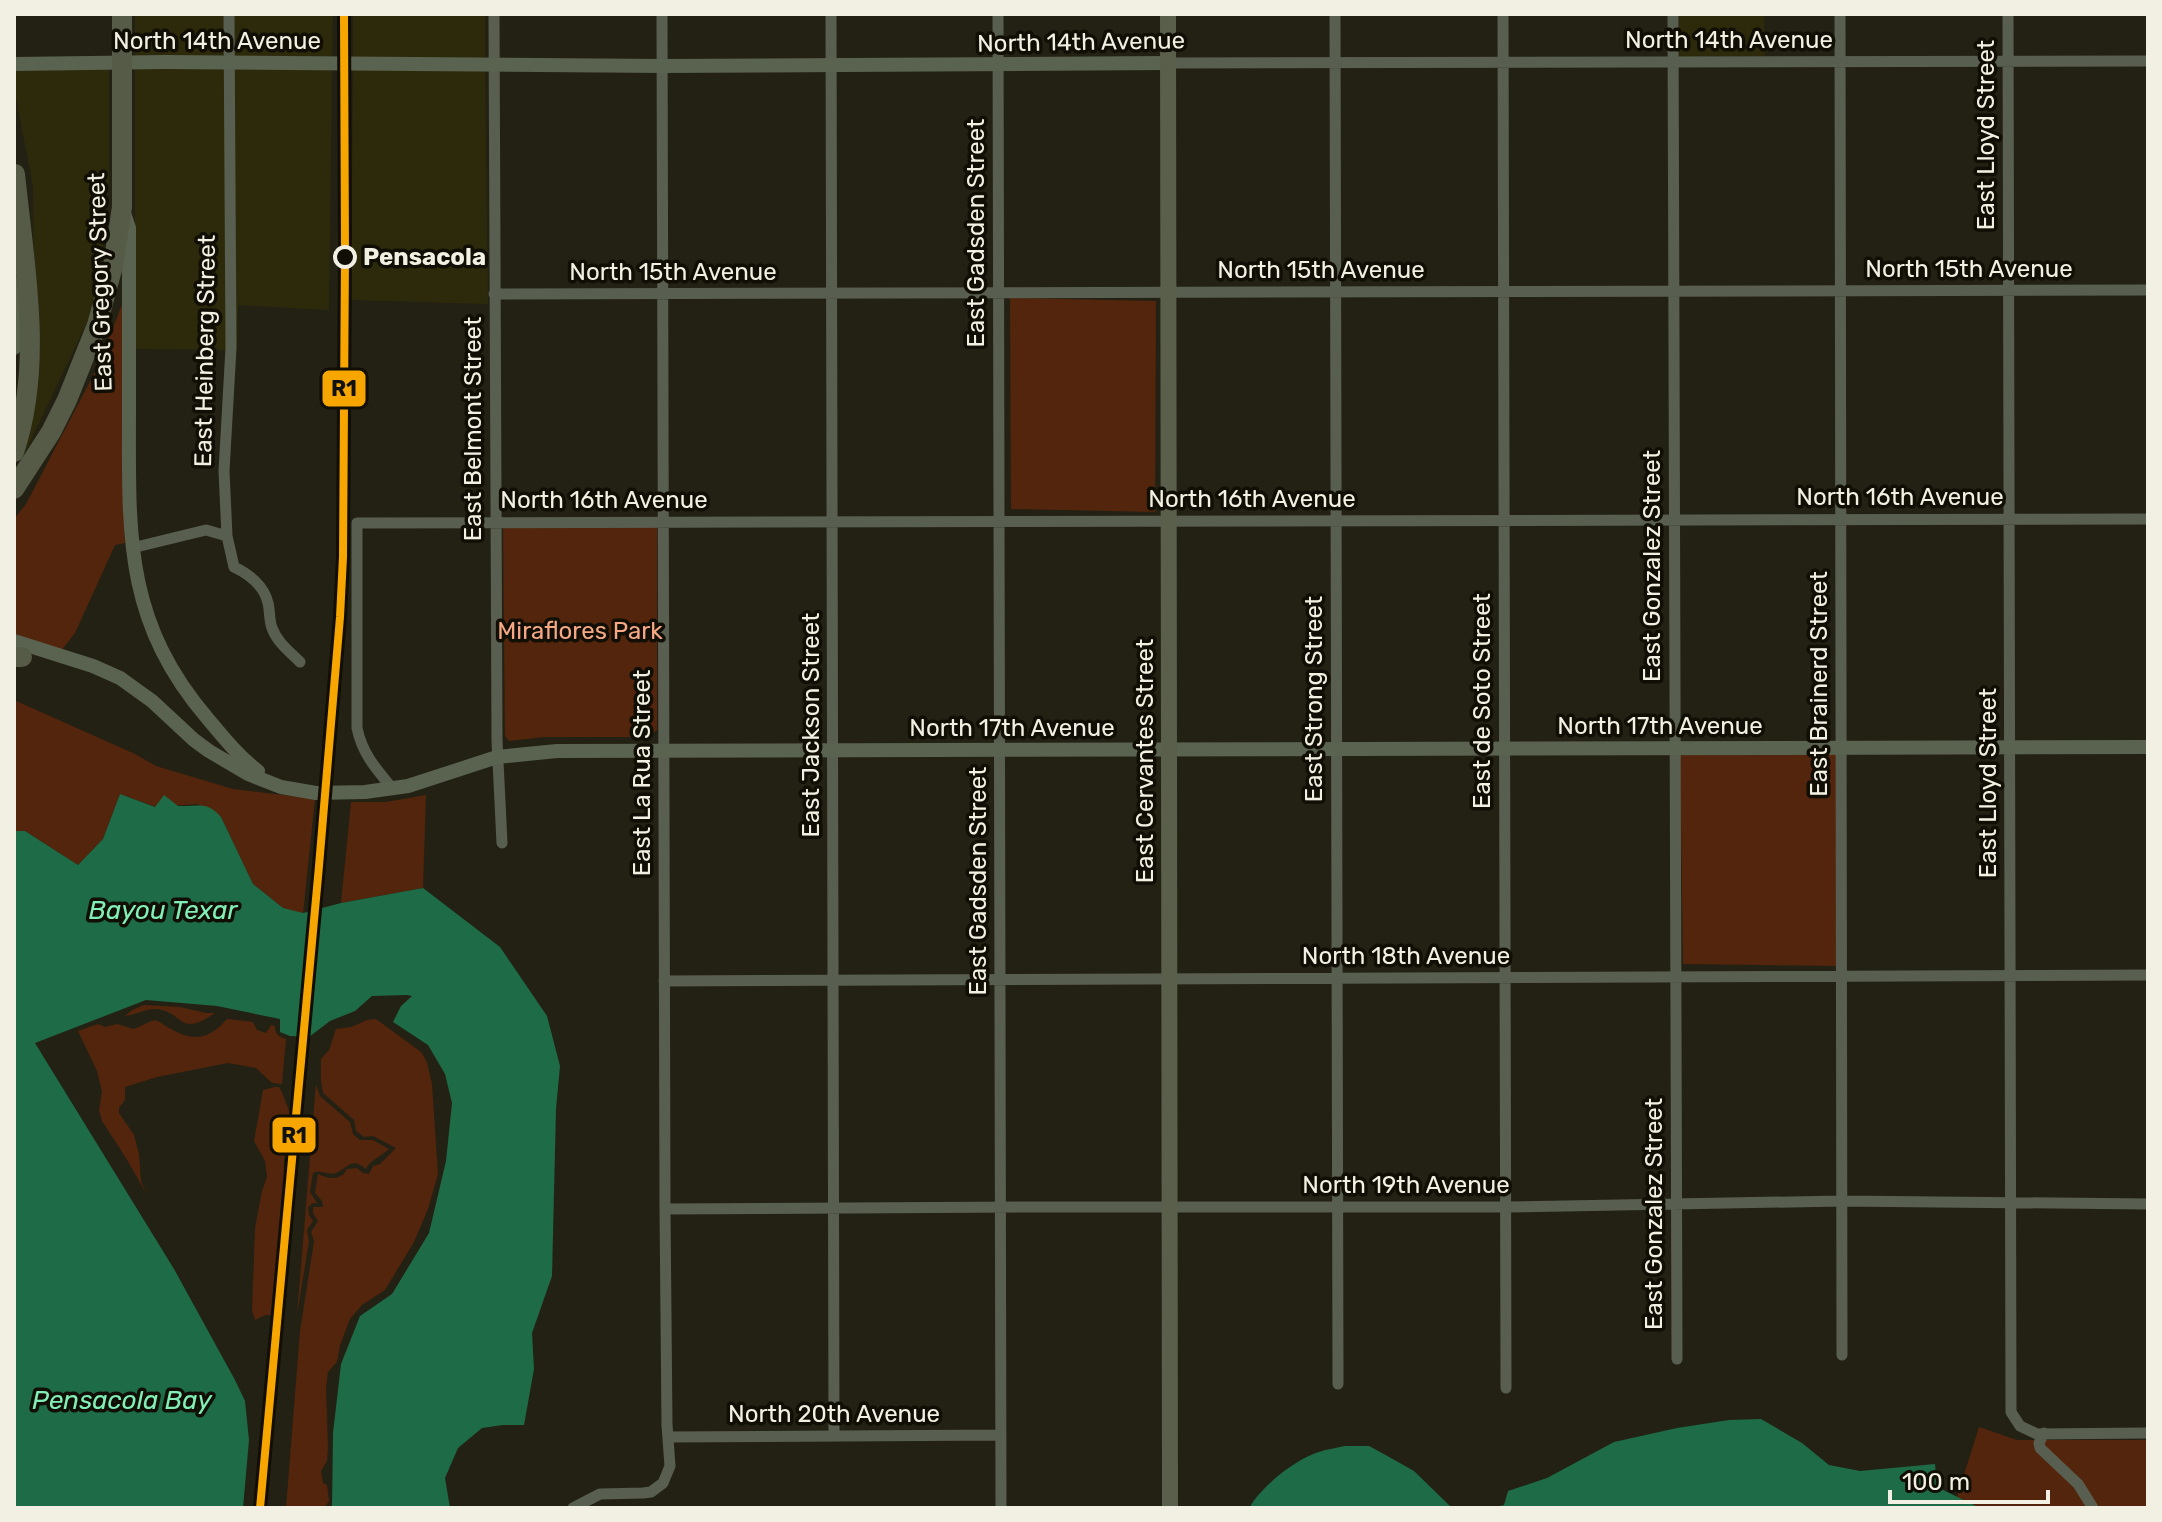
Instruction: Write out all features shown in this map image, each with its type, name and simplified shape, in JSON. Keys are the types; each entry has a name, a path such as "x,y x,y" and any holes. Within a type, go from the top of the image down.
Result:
{"highway":[{"name":"East Gregory Street","path":"122,14 122,207"},
{"path":"14,171 30,345 25,406 14,452"},
{"path":"14,489 51,432 82,366 113,266 122,207"}],"main road":[{"name":"East Cervantes Street","path":"1168,14 1170,1508"}],"street":[{"name":"East Heinberg Street","path":"229,14 231,348 224,471 227,536 234,567 249,574 263,590 271,627 280,643 300,662"},
{"name":"East Belmont Street","path":"494,14 497,757 502,843"},
{"name":"East La Rua Street","path":"573,1508 600,1494 643,1493 658,1488 668,1476 670,1466 665,1209 662,14"},
{"name":"East Jackson Street","path":"831,14 834,1436"},
{"name":"East Gadsden Street","path":"998,14 1001,1508"},
{"name":"East Strong Street","path":"1335,14 1338,1384"},
{"name":"East de Soto Street","path":"1503,14 1506,1388"},
{"name":"East Gonzalez Street","path":"1673,14 1677,1359"},
{"name":"East Brainerd Street","path":"1840,14 1842,1355"},
{"name":"East Lloyd Street","path":"2008,14 2011,1412 2020,1426 2028,1431 2044,1433"},
{"name":"North 14th Avenue","path":"14,64 495,63 662,66 2148,61"},
{"path":"14,171 18,297 14,348"},
{"name":"East Gregory Street","path":"122,207 129,228 129,498 137,581 146,613 175,675 232,749 281,787"},
{"name":"North 15th Avenue","path":"494,294 2148,290"},
{"name":"North 16th Avenue","path":"392,788 367,758 357,728 357,523 2148,519"},
{"path":"132,548 206,530 227,536"},
{"name":"North 17th Avenue","path":"17,649 65,658 120,678 152,701 194,740 248,774 281,787 316,793 365,792 408,786 497,757 557,751 2148,747"},
{"name":"North 18th Avenue","path":"664,981 2148,975"},
{"name":"North 19th Avenue","path":"665,1209 1505,1207 1842,1201 2148,1204"},
{"path":"2093,1508 2078,1484 2040,1448 2040,1438 2044,1433 2148,1433"},
{"name":"North 20th Avenue","path":"668,1437 1001,1435"}],"shaded area":[{"path":"135,14 333,14 332,59 135,57"},
{"path":"353,14 485,14 485,58 353,59"},
{"path":"1679,14 1764,14 1765,56 1679,57"},
{"path":"109,68 109,183 98,299 23,457 34,297 33,186 14,88 14,69"},
{"path":"135,68 332,70 329,310 238,305 237,350 135,349"},
{"path":"485,69 488,304 351,300 353,70"}],"green space":[{"path":"1010,298 1156,301 1155,512 1011,509"},
{"path":"123,302 125,543 115,545 75,633 61,651 14,634 14,519 26,504 97,368"},
{"name":"Miraflores Park","path":"503,526 657,527 657,730 648,737 544,737 509,741 505,736"},
{"path":"14,700 156,766 233,789 315,799 303,914 283,908 253,884 221,817 197,804 156,807 120,794 103,839 78,865 25,831 14,831"},
{"path":"1680,753 1836,754 1837,966 1683,964"},
{"path":"426,795 423,888 341,903 351,802 386,802"},
{"path":"144,1005 215,1013 188,1024 157,1009 125,1016"},
{"path":"227,1019 253,1022 257,1030 266,1033 271,1025 275,1026 278,1035 286,1039 282,1084 272,1083 256,1068 228,1063 157,1077 125,1087 125,1100 119,1113 134,1135 141,1181 146,1193 102,1121 99,1110 102,1092 97,1071 78,1031 98,1024 105,1027 117,1024 134,1029 155,1020 181,1034 197,1037 211,1033"},
{"path":"376,1019 421,1052 427,1062 432,1084 438,1174 414,1242 385,1290 362,1305 350,1319 337,1362 328,1372 328,1448 327,1461 321,1471 329,1501 324,1508 286,1508 300,1331 314,1241 311,1232 318,1221 313,1207 323,1207 315,1193 318,1174 334,1178 347,1169 357,1168 369,1174 373,1166 380,1164 396,1148 356,1131 354,1120 323,1093 321,1059 329,1050 336,1029"},
{"path":"316,1084 320,1096 350,1122 353,1134 360,1140 373,1140 389,1149 366,1169 353,1163 335,1173 313,1173 310,1192 317,1203 308,1207 313,1221 307,1230 309,1241 297,1315"},
{"path":"275,1087 281,1090 290,1113 280,1217 281,1254 273,1315 255,1320 252,1311 255,1228 267,1177 265,1161 254,1141 263,1090"},
{"path":"1979,1427 2017,1440 2148,1440 2148,1508 1980,1508 1957,1497"}],"water":[{"name":"Bayou Texar","path":"120,794 155,807 164,795 178,806 211,808 221,817 253,884 283,908 303,913 423,888 500,947 547,1016 560,1066 552,1276 532,1333 534,1369 524,1425 482,1428 458,1448 445,1478 450,1508 332,1508 333,1433 341,1364 360,1316 392,1294 429,1233 446,1161 452,1103 445,1074 428,1045 393,1022 401,1006 412,996 407,995 372,996 355,1011 330,1021 309,1037 280,1032 280,1019 217,1006 146,1000 35,1043 174,1269 235,1380 245,1401 249,1440 243,1508 14,1508 14,831 25,831 78,865 103,839"},
{"path":"1761,1419 1802,1443 1829,1465 1860,1471 1935,1464 1937,1487 1980,1508 1491,1508 1504,1505 1508,1491 1547,1478 1614,1442 1677,1428 1729,1420"},
{"path":"1369,1446 1414,1471 1451,1507 1478,1508 1249,1508 1262,1491 1289,1467 1325,1450"}],"pier":[{"path":"319,905 307,1041 301,1040 313,907"}],"transit line":[{"name":"R1","path":"260,1508 340,617 343,557 344,14"}],"place":[{"name":"Pensacola","path":"345,257"}],"water label":[{"name":"Pensacola Bay","path":"122,1400"}]}
